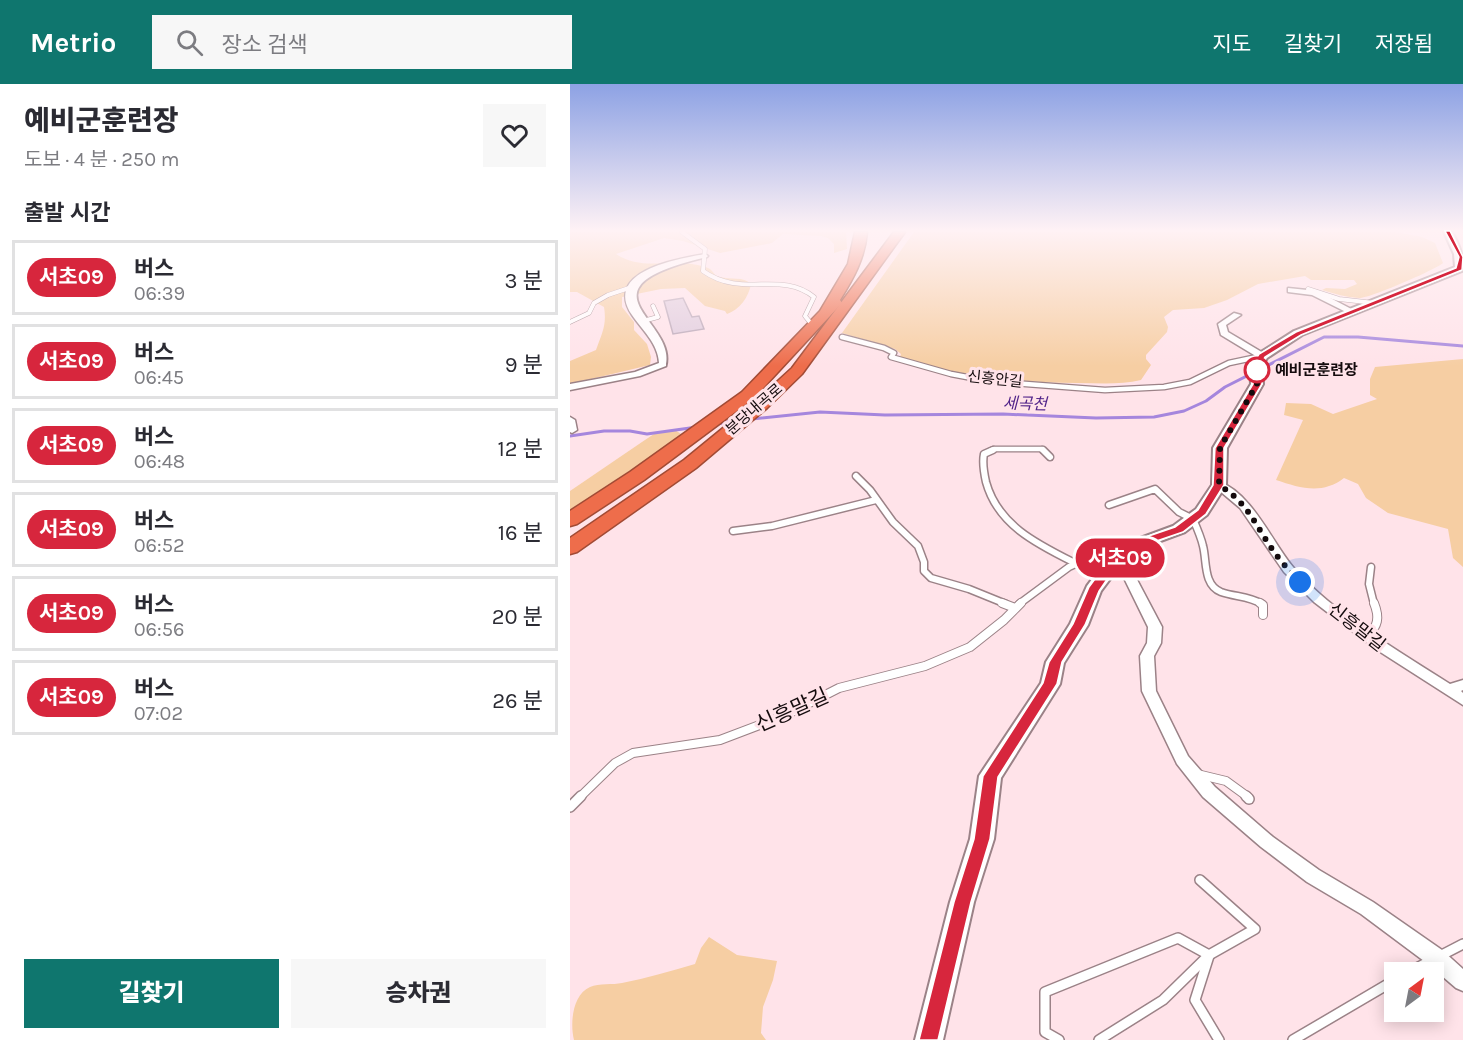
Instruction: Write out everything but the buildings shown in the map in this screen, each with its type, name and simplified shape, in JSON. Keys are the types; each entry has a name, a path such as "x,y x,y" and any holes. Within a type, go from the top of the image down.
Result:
{"highway":[{"path":"824,315 847,277"},
{"name":"분당내곡로","path":"570,520 748,395 824,315 856,277"},
{"name":"분당내곡로","path":"570,548 690,464 797,371 868,277"}],"street":[{"path":"570,387 637,374 663,364 661,351 629,302 632,287 640,277"},
{"path":"928,1040 962,902 982,839 990,776 1050,684 1055,662 1079,625 1093,590 1110,567 1124,555 1141,543 1179,529 1202,512 1219,485 1220,448 1258,369 1298,333 1444,277"},
{"path":"1291,290 1314,293 1353,312"},
{"path":"1237,315 1222,324 1224,333 1258,369"},
{"name":"신흥말길","path":"1219,485 1236,496 1251,513 1273,551 1300,582 1367,637 1463,700"},
{"path":"1124,555 1128,574 1155,627 1154,643 1147,657 1149,691 1182,760 1209,792 1267,842 1313,876 1366,908 1435,957 1463,981"},
{"path":"1449,690 1463,685"}],"lane":[{"path":"711,277 750,286 788,284 810,292 814,297 805,316 809,321"},
{"path":"570,322 589,313 594,303 608,295 632,287"},
{"path":"1308,289 1339,299 1374,304"},
{"path":"642,321 658,317 653,306"},
{"name":"신흥안길","path":"842,338 884,348 894,353 891,357 951,374 988,381 1105,390 1182,384 1229,363 1258,369"},
{"path":"1050,457 1042,449 994,449 984,454 981,462 989,495 1004,516 1033,542 1077,564"},
{"path":"856,476 867,484 888,518 911,537 926,564 924,571 931,578 969,589 1015,608"},
{"path":"1109,505 1155,489 1179,512 1193,519 1204,549 1207,576 1213,586 1221,592 1254,597 1263,604 1263,615"},
{"path":"732,531 790,522 850,506 865,506 876,500"},
{"name":"신흥말길","path":"570,807 615,763 633,753 720,740 786,716 839,688 925,666 970,647 1004,620 1015,608 1077,564 1112,547 1124,555"},
{"path":"1367,637 1376,630 1378,613 1369,588 1371,567"},
{"path":"1193,773 1219,777 1237,785 1249,799"},
{"path":"1099,1040 1163,1000 1209,956 1255,929 1200,880"},
{"path":"1059,1040 1045,1032 1046,992 1178,938 1209,956"},
{"path":"1426,962 1463,944"},
{"path":"1209,956 1195,1000 1219,1040"},
{"path":"1293,1040 1384,986"}],"shaded area":[{"path":"570,277 720,277 741,279 751,284 746,298 727,314 725,311 705,306 685,288 661,289 622,297 622,307 634,322 634,330 647,344 651,357 650,365 570,384 570,361 596,350 605,319 604,307 577,292 570,292"},
{"path":"882,277 1301,277 1258,284 1227,300 1204,308 1173,310 1164,317 1168,327 1167,332 1146,355 1151,365 1141,380 1125,383 1032,381 965,374 900,357 901,354 895,349 842,333"},
{"path":"1306,277 1418,277 1359,298 1322,290 1326,288 1345,289 1357,284 1354,280 1311,280"},
{"path":"1463,359 1463,567 1453,558 1448,529 1388,513 1366,498 1358,484 1344,478 1327,487 1311,488 1276,480 1303,420 1284,415 1286,403 1311,404 1333,414 1377,399 1370,395 1370,379 1375,367"},
{"path":"675,430 684,436 570,510 570,491 654,434"},
{"path":"709,937 737,955 777,961 763,1007 761,1033 766,1040 574,1040 572,1026 574,1011 579,996 584,991 594,986 618,984 695,964 701,948"}],"waterway":[{"name":"세곡천","path":"752,419 820,412 885,415 1003,414 1096,418 1154,417 1184,411 1206,401 1225,387 1324,337 1358,337 1463,346"},
{"name":"세곡천","path":"716,424 735,421"},
{"name":"세곡천","path":"570,436 604,431 630,431 647,434 697,427"}],"bus line":[{"name":"서초09","path":"929,1040 962,902 982,839 990,776 1050,684 1055,662 1079,625 1093,590 1110,567 1124,555 1141,543 1179,529 1202,512 1219,485 1220,448 1257,384 1256,366 1262,356 1298,333 1441,277"}],"place":[{"name":"예비군훈련장","path":"1257,370"}],"route":[{"path":"1257,370 1256,366 1257,384 1220,448 1219,485 1236,496 1251,513 1273,551 1300,582"}]}
